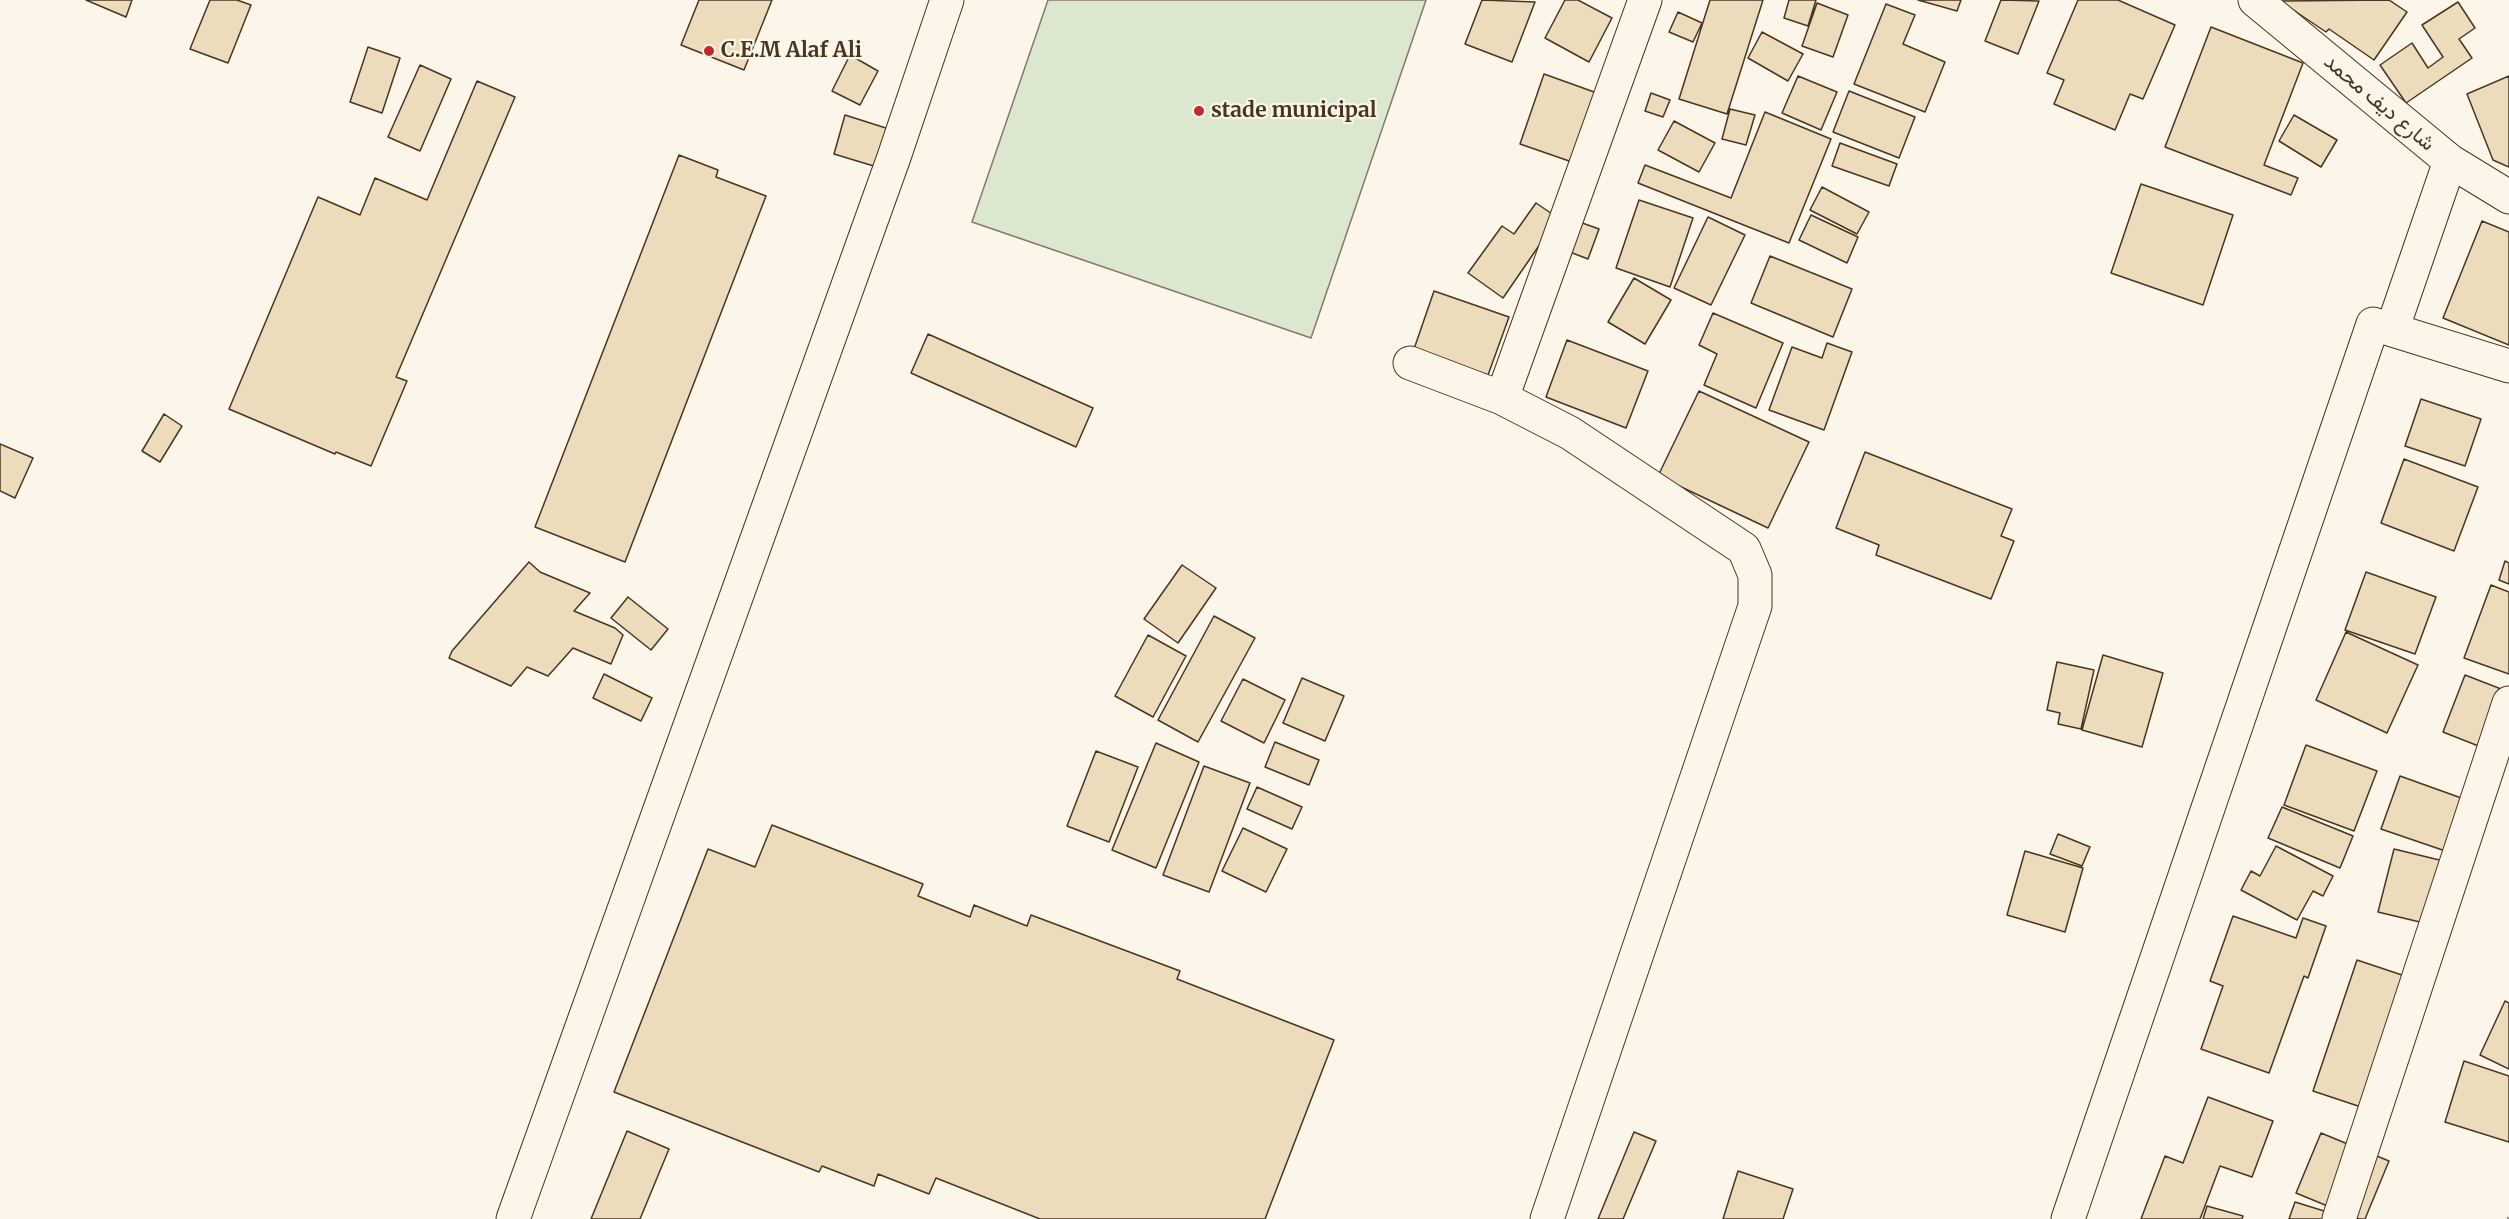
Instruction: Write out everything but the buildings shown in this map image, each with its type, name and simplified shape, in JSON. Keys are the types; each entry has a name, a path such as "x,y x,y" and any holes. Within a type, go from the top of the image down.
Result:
{"street":[{"path":"513,1219 886,180 947,0"},
{"path":"1503,398 1645,0"},
{"name":"شارع ديف محمد","path":"2255,0 2450,161 2509,196"},
{"path":"2392,330 2450,161"},
{"path":"2068,1219 2373,324 2509,366"},
{"path":"1410,363 1503,398 1570,433 1744,549 1755,575 1755,606 1547,1219"},
{"path":"2339,1219 2509,703"}],"green space":[{"name":"stade municipal","path":"1048,0 1426,0 1311,338 972,222"}],"place":[{"name":"C.E.M Alaf Ali","path":"709,51"},
{"name":"stade municipal","path":"1199,111"}]}
